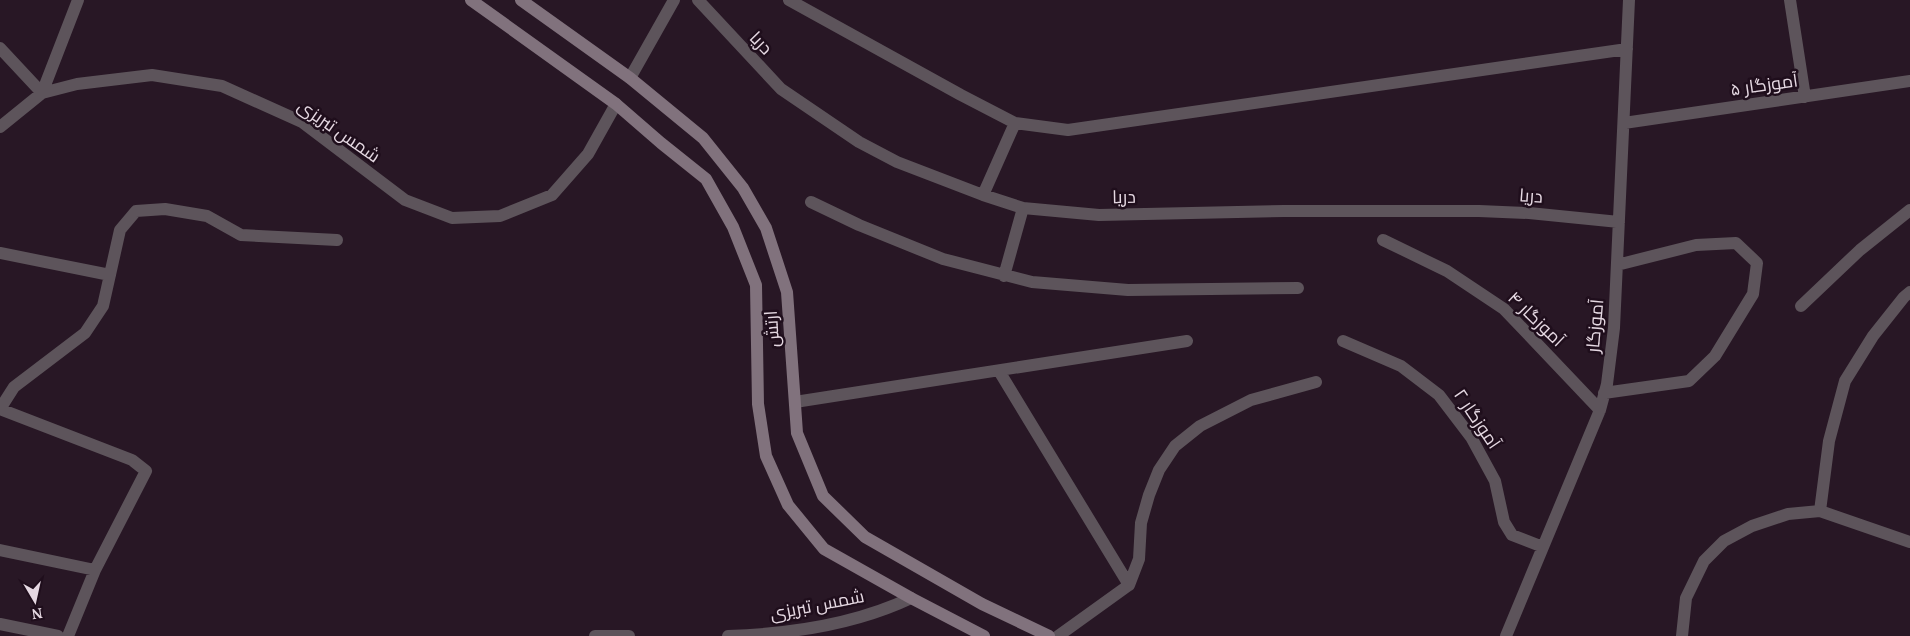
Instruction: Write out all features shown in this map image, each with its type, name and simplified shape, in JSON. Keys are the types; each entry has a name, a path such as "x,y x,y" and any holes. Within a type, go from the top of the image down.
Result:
{"main road":[{"name":"ارتش","path":"471,0 616,104 706,179 733,226 756,285 758,404 766,456 788,505 824,549 984,636"},
{"name":"ارتش","path":"521,0 630,78 702,138 743,188 766,228 787,292 798,433 823,496 866,537 982,604 1049,636"}],"street":[{"path":"0,48 42,93 78,0"},
{"path":"630,78 674,0"},
{"name":"دریا","path":"698,0 781,88 859,142 897,162 983,195 1023,208 1099,215 1284,210 1479,211 1529,213 1619,222"},
{"path":"789,0 1015,123 1068,130 1627,49"},
{"name":"آموزگار","path":"1506,636 1600,410 1604,393 1614,328 1629,0"},
{"path":"1790,0 1805,96"},
{"name":"شمس تبریزی","path":"0,127 42,93 77,84 152,75 222,86 302,122 405,200 452,218 500,216 552,194 588,154 616,104"},
{"name":"آموزگار ۵","path":"1624,123 1910,81"},
{"path":"983,195 1015,123"},
{"path":"811,202 859,225 942,259 1032,282 1128,290 1298,288"},
{"path":"1004,276 1023,208"},
{"path":"68,636 96,570 146,471 132,460 0,409 14,386 85,333 104,306 120,230 136,211 165,209 207,216 241,236 336,240"},
{"path":"1801,306 1860,250 1910,210"},
{"name":"آموزگار ۴","path":"1383,240 1447,271 1504,309 1600,410"},
{"path":"1604,393 1689,381 1715,356 1753,294 1757,263 1736,243 1696,245 1617,265"},
{"path":"0,253 110,275"},
{"path":"1820,511 1829,441 1845,381 1873,336 1910,292"},
{"path":"796,402 1187,341"},
{"name":"آموزگار ۲","path":"1343,341 1401,366 1439,395 1471,436 1495,481 1504,522 1512,534 1543,548"},
{"path":"999,371 1129,585"},
{"path":"1058,636 1129,585 1140,559 1141,522 1149,495 1159,470 1175,446 1200,426 1251,400 1316,382"},
{"path":"1682,636 1686,598 1704,561 1724,541 1752,526 1788,514 1820,511 1910,542"},
{"path":"0,550 96,570"},
{"name":"شمس تبریزی","path":"728,636 753,635 822,625 886,609 911,598"},
{"path":"0,624 58,636"},
{"path":"595,636 629,636"}]}
